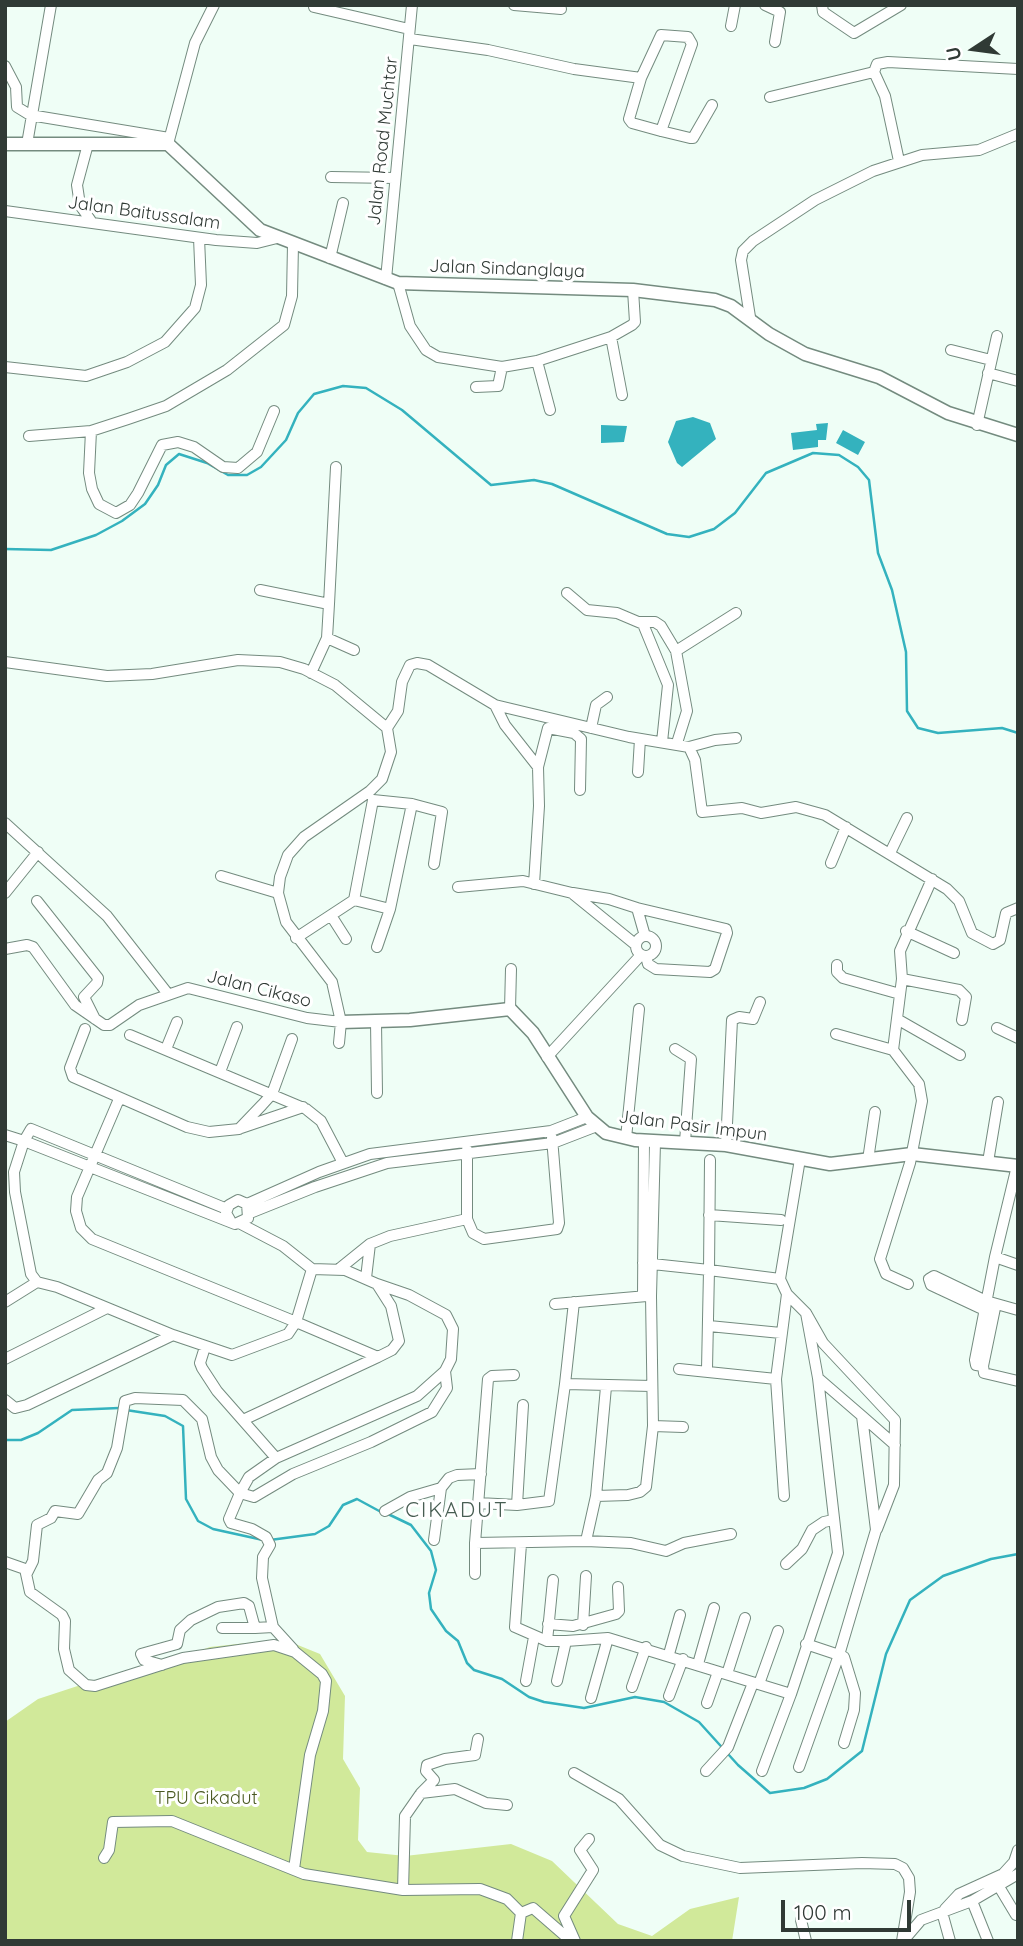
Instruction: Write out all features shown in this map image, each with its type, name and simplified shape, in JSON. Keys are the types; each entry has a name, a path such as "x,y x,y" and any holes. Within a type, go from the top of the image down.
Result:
{"street":[{"path":"27,144 51,5"},
{"path":"169,141 195,43 214,5"},
{"name":"Jalan Road Muchtar","path":"392,281 394,178 412,5"},
{"path":"514,5 561,9"},
{"path":"731,26 735,5"},
{"path":"765,5 783,14 775,42"},
{"path":"822,5 823,12 854,33 901,5"},
{"path":"314,7 409,34 574,69 641,78"},
{"path":"661,131 691,40 688,37 661,35 641,78 629,119 632,123 661,131 693,138 712,105"},
{"path":"899,162 885,96 874,72 877,64 888,62 1018,69"},
{"path":"5,66 16,87 17,107 30,115 169,141"},
{"path":"770,97 874,72"},
{"path":"750,317 741,260 748,245 841,185 922,155 979,150 1018,134"},
{"path":"5,144 169,141"},
{"name":"Jalan Sindanglaya","path":"169,141 246,219 277,238 392,281 633,290 715,300 750,317 769,334 805,354 879,377 977,425 1018,435"},
{"path":"88,144 77,185 80,205 91,222"},
{"path":"331,177 394,178"},
{"path":"330,258 343,204"},
{"name":"Jalan Baitussalam","path":"5,211 199,238 257,243 277,238"},
{"path":"5,367 86,376 127,362 165,342 195,308 201,285 199,238"},
{"path":"29,436 91,431 166,406 227,370 281,329 292,296 293,244"},
{"path":"392,281 410,326 426,350 438,357 502,367 537,361 611,337 635,323 633,290"},
{"path":"977,425 997,336"},
{"path":"611,337 622,395"},
{"path":"951,350 991,360"},
{"path":"537,361 550,410"},
{"path":"476,387 498,386 502,367"},
{"path":"988,373 1018,381"},
{"path":"91,431 89,473 92,488 99,504 116,513 130,505 157,450 167,442 194,447 223,467 237,468 257,452 274,411"},
{"path":"311,673 327,638 336,467"},
{"path":"260,590 329,604"},
{"path":"567,593 587,610 617,613 640,622 655,622 660,626 676,651 687,711 677,743"},
{"path":"676,651 736,613"},
{"path":"640,622 668,685 662,742"},
{"path":"327,638 354,650"},
{"path":"5,662 107,676 152,674 238,660 281,662 311,673 352,696 387,728 391,752 382,779 294,848 284,865 278,893 286,922 332,982 341,1022 339,1043"},
{"path":"387,728 398,711 402,681 410,665 417,663 436,667 495,705 591,728 689,747 736,738"},
{"path":"591,728 596,705 607,697"},
{"path":"495,705 505,725 538,767"},
{"path":"534,884 539,806 538,767 548,728 574,733 582,742 580,790"},
{"path":"638,772 640,739"},
{"path":"689,747 695,760 702,812 742,807 761,813 796,807 825,815 932,879 959,901 972,933 992,944 1000,940 1006,913 1018,908"},
{"path":"296,938 332,917 354,900 373,800 412,804 442,812 434,864"},
{"path":"377,947 390,909 412,804"},
{"path":"890,853 907,818"},
{"path":"5,823 107,916 169,994"},
{"path":"831,863 846,828"},
{"path":"5,893 38,852"},
{"path":"221,876 278,893"},
{"path":"893,1050 902,979 900,951 906,931 932,879"},
{"path":"458,887 508,881 534,884 609,899 726,929 715,969 710,972 656,970 648,964 641,952 572,892"},
{"path":"354,900 390,909"},
{"path":"37,901 98,978 97,983 84,997 97,1023"},
{"path":"547,1057 641,952 645,936 637,908"},
{"path":"332,917 346,939"},
{"path":"906,931 954,953"},
{"path":"641,952 654,953 657,945 653,938 645,936"},
{"path":"5,949 27,945 33,947 75,1005 97,1023"},
{"path":"837,965 837,972 843,978 900,994"},
{"path":"341,1022 510,1009 511,969"},
{"path":"902,979 959,990 966,998 962,1020"},
{"name":"Jalan Cikaso","path":"97,1023 110,1025 132,1008 188,988 307,1018 341,1022"},
{"path":"726,1145 732,1020 739,1017 753,1019 760,1002"},
{"name":"Jalan Pasir Impun","path":"510,1009 522,1019 586,1116 606,1133 649,1141 726,1145 830,1164 912,1154 1017,1166"},
{"path":"626,1138 639,1009"},
{"path":"897,1019 960,1055"},
{"path":"166,1049 177,1021"},
{"path":"376,1021 377,1093"},
{"path":"220,1072 237,1027"},
{"path":"997,1028 1018,1038"},
{"path":"85,1029 71,1074 82,1083 187,1127 209,1132 239,1129 303,1107"},
{"path":"836,1034 893,1050 919,1084 922,1101 912,1154 880,1259 886,1273 908,1284"},
{"path":"130,1035 303,1107 321,1121 343,1163"},
{"path":"239,1129 272,1094 292,1039"},
{"path":"675,1049 691,1059 685,1142"},
{"path":"119,1099 77,1197 76,1211 81,1228 92,1239 378,1357"},
{"path":"988,1162 998,1102"},
{"path":"869,1160 875,1112"},
{"path":"248,1209 368,1168 551,1131 586,1116"},
{"path":"241,1224 248,1209 343,1163 370,1154 553,1143 597,1126"},
{"path":"227,1209 31,1129 14,1172 15,1192 28,1261 37,1282 205,1347 238,1355 288,1334 296,1322 312,1269"},
{"path":"467,1150 467,1219 473,1233 484,1238 557,1229 559,1223 551,1131"},
{"path":"5,1135 213,1217 241,1224 283,1246 312,1269 339,1269 409,1294 446,1315 453,1329 451,1359 445,1371 417,1396 276,1458 249,1477 229,1519 231,1523 252,1528 268,1541 261,1564 273,1627 295,1652 322,1674 326,1689 323,1711 310,1755 294,1869"},
{"path":"596,1496 643,1490 653,1426 647,1296 649,1141"},
{"path":"799,1767 839,1655 876,1530 894,1485 895,1445 895,1420 823,1343 806,1313 787,1294 780,1279 800,1159"},
{"path":"707,1370 710,1160"},
{"path":"1017,1166 995,1257 990,1308 975,1360 976,1365 983,1366 985,1373 1018,1381"},
{"path":"227,1209 238,1200 248,1209"},
{"path":"227,1209 230,1220"},
{"path":"709,1215 781,1220"},
{"path":"339,1269 370,1244 390,1236 467,1219"},
{"path":"366,1278 370,1244"},
{"path":"995,1257 1018,1265"},
{"path":"648,1264 780,1279"},
{"path":"990,1308 934,1276 929,1279 931,1285 990,1308 1018,1310"},
{"path":"5,1302 37,1282"},
{"path":"243,1420 392,1350 399,1341 399,1331 385,1294 377,1284"},
{"path":"784,1496 776,1379 787,1294"},
{"path":"555,1304 647,1296"},
{"path":"478,1503 517,1505 549,1501 574,1302"},
{"path":"5,1359 107,1308"},
{"path":"762,1771 838,1557 818,1378 806,1313"},
{"path":"709,1326 781,1333"},
{"path":"5,1400 15,1408 27,1405 173,1335"},
{"path":"205,1347 200,1363 202,1368 217,1391 276,1458"},
{"path":"679,1369 776,1379"},
{"path":"295,1652 274,1645 183,1658 95,1686 75,1678 66,1661 65,1621 52,1607 30,1592 27,1573 33,1561 37,1525 51,1518 55,1511 78,1514 98,1480 107,1473 117,1448 122,1406 128,1399 176,1399 190,1406 202,1419 214,1463 228,1483 240,1493 254,1497 293,1474 371,1442 432,1412 447,1388 445,1371"},
{"path":"475,1574 488,1379 492,1376 514,1375"},
{"path":"818,1378 895,1445"},
{"path":"565,1384 652,1386"},
{"path":"586,1541 596,1496 606,1387"},
{"path":"517,1505 523,1405"},
{"path":"862,1416 876,1530"},
{"path":"653,1426 683,1427"},
{"path":"434,1540 441,1488 449,1478 457,1475 481,1474"},
{"path":"385,1511 410,1497 441,1488"},
{"path":"786,1564 802,1549 812,1530 833,1520"},
{"path":"475,1543 631,1542 666,1551 684,1543 731,1534"},
{"path":"521,1544 514,1622 519,1630 547,1641 608,1637 791,1694"},
{"path":"5,1562 18,1565 27,1573"},
{"path":"583,1625 586,1576"},
{"path":"547,1641 553,1580"},
{"path":"548,1625 583,1625 619,1611 618,1587"},
{"path":"164,1665 144,1660 141,1654 177,1644 180,1630 202,1613 244,1603 249,1606 255,1628"},
{"path":"698,1664 715,1608"},
{"path":"669,1654 680,1615"},
{"path":"707,1703 745,1618"},
{"path":"222,1628 273,1627"},
{"path":"709,1767 728,1747 778,1630"},
{"path":"526,1681 534,1637"},
{"path":"591,1698 608,1637"},
{"path":"557,1681 566,1641"},
{"path":"806,1644 844,1657 855,1693 854,1710 844,1742"},
{"path":"632,1686 646,1647"},
{"path":"669,1696 683,1659"},
{"path":"403,1890 405,1816 434,1780 426,1771 427,1766 445,1759 475,1755 478,1739"},
{"path":"574,1773 619,1799 660,1845 683,1856 740,1868 862,1863 894,1864 903,1868 909,1878 910,1892 902,1941"},
{"path":"421,1793 455,1789 486,1802 507,1805"},
{"path":"104,1858 109,1850 113,1822 173,1821 319,1878 403,1890 480,1889 507,1899 521,1913"},
{"path":"573,1941 564,1916 593,1870 580,1850 589,1839"},
{"path":"942,1912 959,1895 1003,1874 1014,1862 1018,1850"},
{"path":"902,1941 913,1936 921,1920 972,1901 1018,1874"},
{"path":"998,1885 1016,1915"},
{"path":"972,1901 988,1941"},
{"path":"521,1913 533,1908 539,1910 573,1941"},
{"path":"942,1912 950,1941"},
{"path":"517,1941 521,1913"},
{"path":"801,1920 806,1941"}],"green space":[{"name":"TPU Cikadut","path":"283,1639 320,1654 345,1696 343,1759 360,1788 358,1840 367,1852 405,1856 511,1844 552,1861 618,1924 652,1936 690,1909 739,1897 732,1941 5,1941 5,1722 38,1699 105,1677 163,1664 210,1647"}],"water":[{"path":"693,417 710,423 716,439 682,467 677,463 668,442 676,421"},
{"path":"828,423 826,440 818,440 818,447 793,450 791,433 817,430 816,424"},
{"path":"601,425 627,426 624,442 601,443"},
{"path":"843,430 865,442 858,455 836,443"}],"waterway":[{"path":"5,549 51,550 96,535 122,521 145,504 158,485 166,465 179,454 207,463 228,475 247,475 261,467 286,440 298,413 314,394 343,386 366,388 402,410 491,485 534,480 552,484 667,534 689,537 714,529 735,513 766,473 813,453 839,455 858,467 869,480 878,553 892,590 906,652 907,711 918,728 938,733 1002,728 1018,733"},
{"path":"5,1440 21,1440 38,1433 72,1410 119,1408"},
{"path":"126,1410 165,1416 183,1426 186,1499 198,1521 213,1529 263,1540"},
{"path":"270,1540 315,1534 329,1526 343,1505 357,1499 381,1512"},
{"path":"388,1514 411,1525 431,1551 436,1570 429,1593 431,1609 446,1631 458,1641 467,1663 474,1670 502,1679 529,1697 544,1702 584,1708 635,1697 664,1702 699,1722 738,1765 770,1793 804,1788 827,1779 862,1751 886,1654 910,1600 943,1576 991,1559 1018,1554"}],"district":[{"name":"CIKADUT","path":"457,1511"}]}
